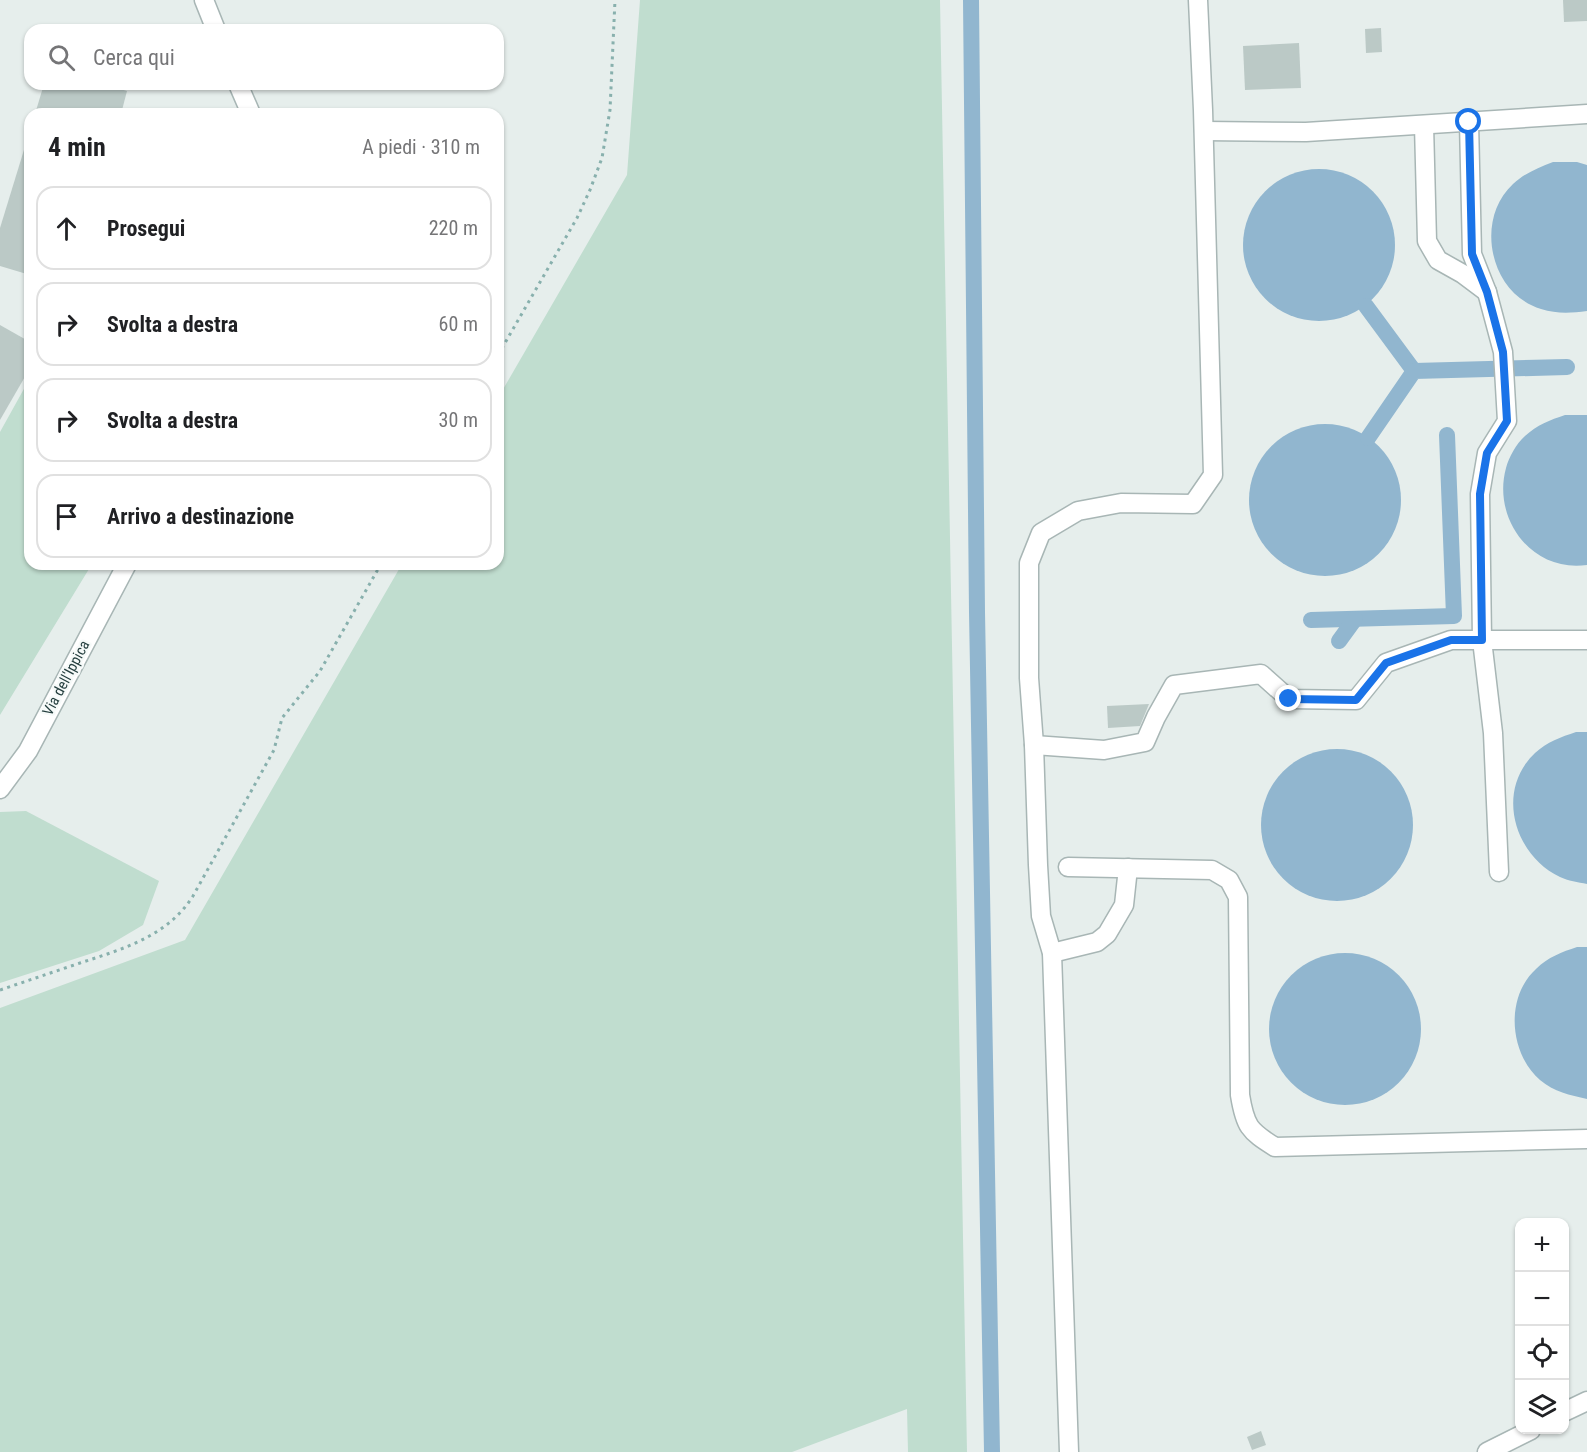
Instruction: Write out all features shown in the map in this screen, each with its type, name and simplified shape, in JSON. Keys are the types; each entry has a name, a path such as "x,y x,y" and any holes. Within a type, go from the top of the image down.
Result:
{"street":[{"path":"204,0 214,24"},
{"path":"1069,1452 1052,953 1041,916 1029,678 1029,563 1041,533 1078,511 1121,503 1193,504 1213,475 1204,131 1198,0"},
{"path":"241,90 248,108"},
{"path":"1204,131 1306,132 1587,114"},
{"path":"1469,122 1472,254 1487,292 1503,352 1507,421 1487,453 1480,494 1482,640 1492,733 1499,872"},
{"path":"1424,124 1427,241 1438,260 1463,274 1487,292"},
{"name":"Via dell'Ippica","path":"0,789 28,751 125,570"},
{"path":"1034,745 1104,750 1145,742 1174,684 1261,674 1289,699 1356,700 1386,663 1451,640 1587,640"},
{"path":"1068,867 1212,870 1229,880 1238,897 1240,1095 1243,1115 1254,1134 1275,1147 1587,1139"},
{"path":"1052,953 1097,942 1107,934 1124,905 1128,868"},
{"path":"1569,1410 1587,1401"},
{"path":"1488,1452 1523,1434"}],"path":[{"path":"504,345 577,218 600,166 610,111 615,0"},
{"path":"0,990 133,945 163,929 182,913 274,750 282,718 320,671 378,570"}],"green space":[{"path":"640,0 940,0 967,1452 908,1452 907,1409 792,1452 0,1452 0,1008 185,940 399,570 504,570 504,388 627,175"},
{"path":"24,389 24,570 88,570 0,715 0,432"},
{"path":"26,811 159,881 143,925 99,951 0,983 0,812"}],"water":[{"path":"1553,162 1577,162 1587,165 1587,311 1553,312 1524,301 1510,288 1499,272 1493,254 1491,235 1494,217 1501,199 1522,177"},
{"path":"1319,169 1348,175 1373,191 1389,216 1395,245 1389,274 1373,299 1348,315 1319,321 1290,315 1265,299 1249,274 1243,245 1249,216 1265,191 1290,175"},
{"path":"1565,415 1587,415 1587,565 1567,565 1549,560 1534,551 1521,539 1511,523 1505,506 1503,487 1506,468 1516,447 1534,429"},
{"path":"1325,424 1354,430 1367,437 1378,447 1388,458 1395,471 1401,500 1395,529 1388,542 1378,553 1367,563 1354,570 1325,576 1296,570 1283,563 1272,553 1262,542 1255,529 1249,500 1255,471 1262,458 1272,447 1283,437 1296,430"},
{"path":"1576,732 1587,732 1587,884 1560,877 1544,867 1531,854 1521,838 1515,821 1513,803 1516,785 1523,768 1535,753 1549,743"},
{"path":"1337,749 1366,755 1391,771 1407,796 1413,825 1407,854 1391,879 1366,895 1337,901 1308,895 1283,879 1267,854 1261,825 1267,796 1283,771 1308,755"},
{"path":"1577,947 1587,947 1587,1099 1557,1090 1540,1080 1522,1055 1515,1025 1515,1009 1526,981 1545,961"},
{"path":"1345,953 1374,959 1399,975 1415,1000 1421,1029 1415,1058 1399,1083 1374,1099 1345,1105 1316,1099 1291,1083 1275,1058 1269,1029 1275,1000 1291,975 1316,959"}],"building":[{"path":"1563,0 1587,0 1587,21 1564,22"},
{"path":"1381,28 1382,52 1366,53 1365,29"},
{"path":"1299,43 1301,88 1245,90 1243,46"},
{"path":"42,90 127,91 123,108 37,108"},
{"path":"24,150 24,273 0,266 0,228"},
{"path":"0,325 24,339 24,378 0,420"},
{"path":"1149,704 1140,726 1108,728 1107,706"},
{"path":"1261,1431 1266,1445 1252,1450 1247,1437"}],"waterway":[{"path":"971,0 977,612 992,1452"},
{"path":"1366,306 1414,371"},
{"path":"1368,438 1414,371 1567,367"},
{"path":"1311,620 1454,616 1447,435"},
{"path":"1339,641 1355,619"}],"route":[{"path":"1289,699 1356,700 1386,663 1451,640 1482,640 1480,494 1487,453 1507,421 1503,352 1487,292 1472,254 1469,122"}]}
